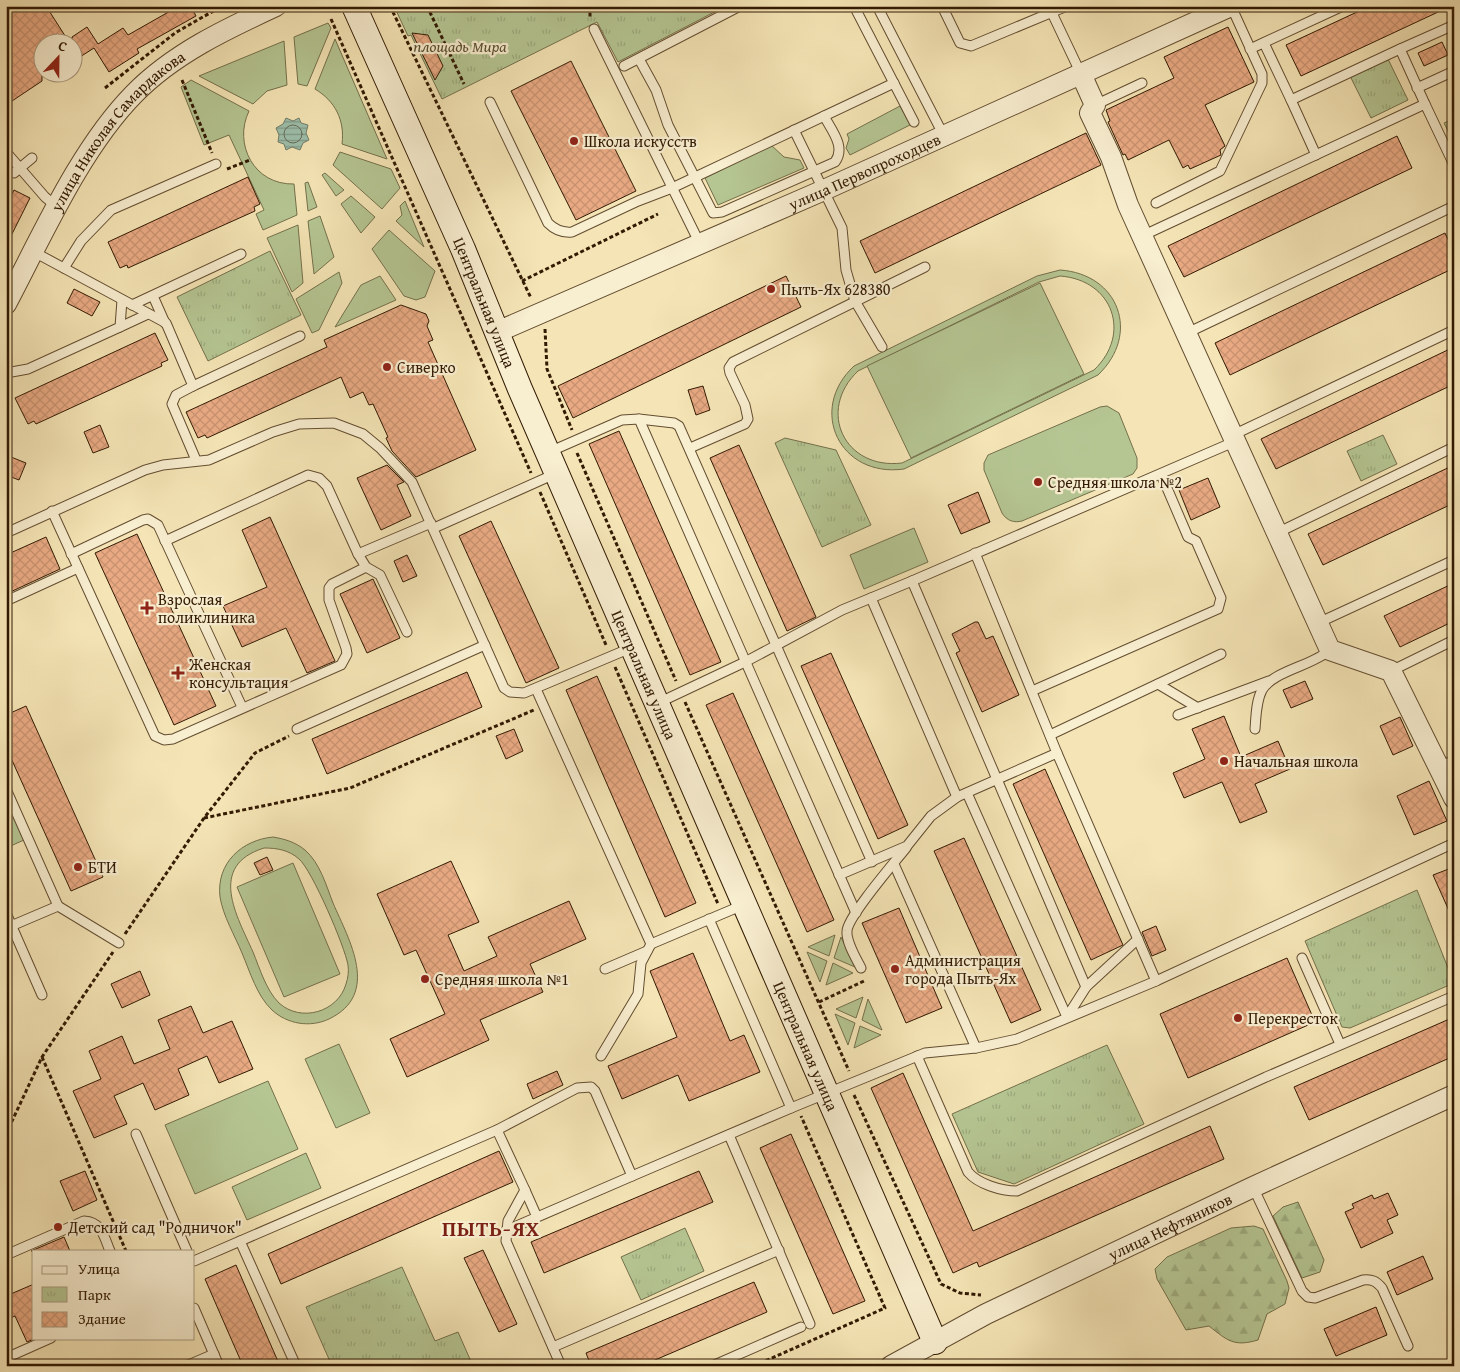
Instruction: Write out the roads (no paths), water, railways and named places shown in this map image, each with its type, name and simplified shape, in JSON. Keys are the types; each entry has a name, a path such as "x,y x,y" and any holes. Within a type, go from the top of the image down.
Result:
{"main road":[{"name":"Центральная улица","path":"354,6 464,249 497,332 547,469 658,703 935,1342"}],"street":[{"name":"улица Николая Самардакова","path":"6,304 57,207 100,134 135,92 156,74 191,50 276,6"},
{"name":"улица Первопроходцев","path":"497,332 824,190 1231,6"},
{"path":"1081,74 1095,105 1090,113 1111,157 1128,205 1330,650 1391,671 1446,763 1454,798"},
{"name":"улица Нефтяников","path":"891,1366 986,1314 1253,1187 1454,1095"}],"lane":[{"path":"624,66 740,6"},
{"path":"854,6 914,122"},
{"path":"877,6 944,136"},
{"path":"942,6 960,42 971,46 1067,6"},
{"path":"1156,203 1214,176 1224,166 1262,83 1262,74 1231,6"},
{"path":"1250,49 1342,6"},
{"path":"1052,13 1081,74"},
{"path":"1291,100 1454,26"},
{"path":"594,29 700,245"},
{"path":"1264,43 1316,155"},
{"path":"1400,49 1454,165"},
{"path":"639,59 710,210 718,214 835,162 840,151 824,116"},
{"path":"1417,88 1454,71"},
{"path":"490,102 548,223 559,231 572,232 638,200 672,188 894,83"},
{"path":"1095,105 1142,83"},
{"path":"1142,236 1425,104"},
{"path":"794,130 842,228 846,270 855,301 882,347"},
{"path":"6,152 17,170 57,207"},
{"path":"17,170 32,158"},
{"path":"64,268 81,241 111,210 216,164"},
{"path":"1187,333 1454,206"},
{"path":"34,252 166,323"},
{"path":"132,305 241,254"},
{"path":"690,448 745,424 748,419 745,405 730,373 729,368 733,362 925,267"},
{"path":"152,296 166,323 193,386"},
{"path":"120,327 122,300"},
{"path":"6,373 28,370 148,314"},
{"path":"658,703 745,662 842,610 1161,474 1454,330"},
{"path":"196,460 172,404 176,394 300,336"},
{"path":"639,419 856,913"},
{"path":"358,554 432,526 547,469 574,440 622,420 639,419 674,423 679,426 690,448 872,862"},
{"path":"6,533 144,470 196,460 210,460 286,427 314,422 334,422 363,434 380,448 412,482 504,688 517,693 536,688 633,647"},
{"path":"1277,533 1454,447"},
{"path":"1032,691 1218,609 1220,606 1221,598 1196,541 1188,537 1161,474"},
{"path":"165,540 308,475 319,478 327,486 358,554 366,567 380,575 407,632"},
{"path":"52,511 158,739 173,739 341,664 345,660 346,648 329,600 329,588 332,584 366,567"},
{"path":"71,554 148,519 158,525 242,707"},
{"path":"975,554 1057,753 1156,981"},
{"path":"1318,624 1454,560"},
{"path":"6,601 78,568"},
{"path":"912,580 1086,987"},
{"path":"871,598 957,797"},
{"path":"1391,671 1454,640"},
{"path":"297,729 485,644"},
{"path":"1178,715 1274,679 1317,660 1330,650"},
{"path":"1050,735 1221,654"},
{"path":"1255,729 1258,698 1262,690 1274,679"},
{"path":"1158,684 1198,708"},
{"path":"536,688 649,948 640,968 638,994 602,1056"},
{"path":"860,968 846,932 856,913 931,816 957,797 1057,753"},
{"path":"6,789 58,906 119,943"},
{"path":"967,793 1067,1017"},
{"path":"505,1231 827,1092 917,1056 976,1048 1017,1039 1156,981 1454,843"},
{"path":"839,876 907,846"},
{"path":"894,864 976,1048"},
{"path":"605,969 709,919 745,904"},
{"path":"11,926 58,906"},
{"path":"6,913 42,995"},
{"path":"709,919 794,1107"},
{"path":"1067,1017 1086,987 1138,939"},
{"path":"1302,958 1340,1044"},
{"path":"917,1056 968,1172 975,1180 1009,1191 1017,1191 1340,1044 1454,996"},
{"path":"195,1261 497,1130 577,1088 591,1087 595,1091 632,1176"},
{"path":"497,1130 537,1217"},
{"path":"136,1134 187,1250"},
{"path":"712,1366 806,1326 779,1250 729,1135"},
{"path":"1253,1187 1302,1291 1308,1297 1315,1298 1363,1280 1371,1279 1377,1282 1382,1288 1408,1346"},
{"path":"525,1190 508,1220 505,1231 506,1241 561,1366"},
{"path":"6,1255 84,1221 96,1223 110,1250"},
{"path":"240,1241 296,1366"},
{"path":"553,1347 779,1250"},
{"path":"195,1310 220,1366"},
{"path":"6,1358 46,1340"},
{"path":"186,1366 214,1354"}],"water":[{"path":"286,118 293,121 299,118 301,123 308,125 306,133 309,140 303,143 300,150 292,147 286,150 284,144 278,142 279,135 276,128 283,124"}],"place":[{"name":"Школа искусств","path":"574,141"},
{"name":"Пыть-Ях 628380","path":"771,289"},
{"name":"Сиверко","path":"387,367"},
{"name":"Средняя школа №2","path":"1038,482"},
{"name":"Взрослая поликлиника","path":"147,608"},
{"name":"Женская консультация","path":"178,673"},
{"name":"Начальная школа","path":"1224,761"},
{"name":"БТИ","path":"78,867"},
{"name":"Администрация города Пыть-Ях","path":"895,969"},
{"name":"Средняя школа №1","path":"425,979"},
{"name":"Перекресток","path":"1238,1018"},
{"name":"Детский сад \"Родничок\"","path":"58,1227"}],"district":[{"name":"ПЫТЬ-ЯХ","path":"491,1228"}],"park label":[{"name":"площадь Мира","path":"460,46"}]}
